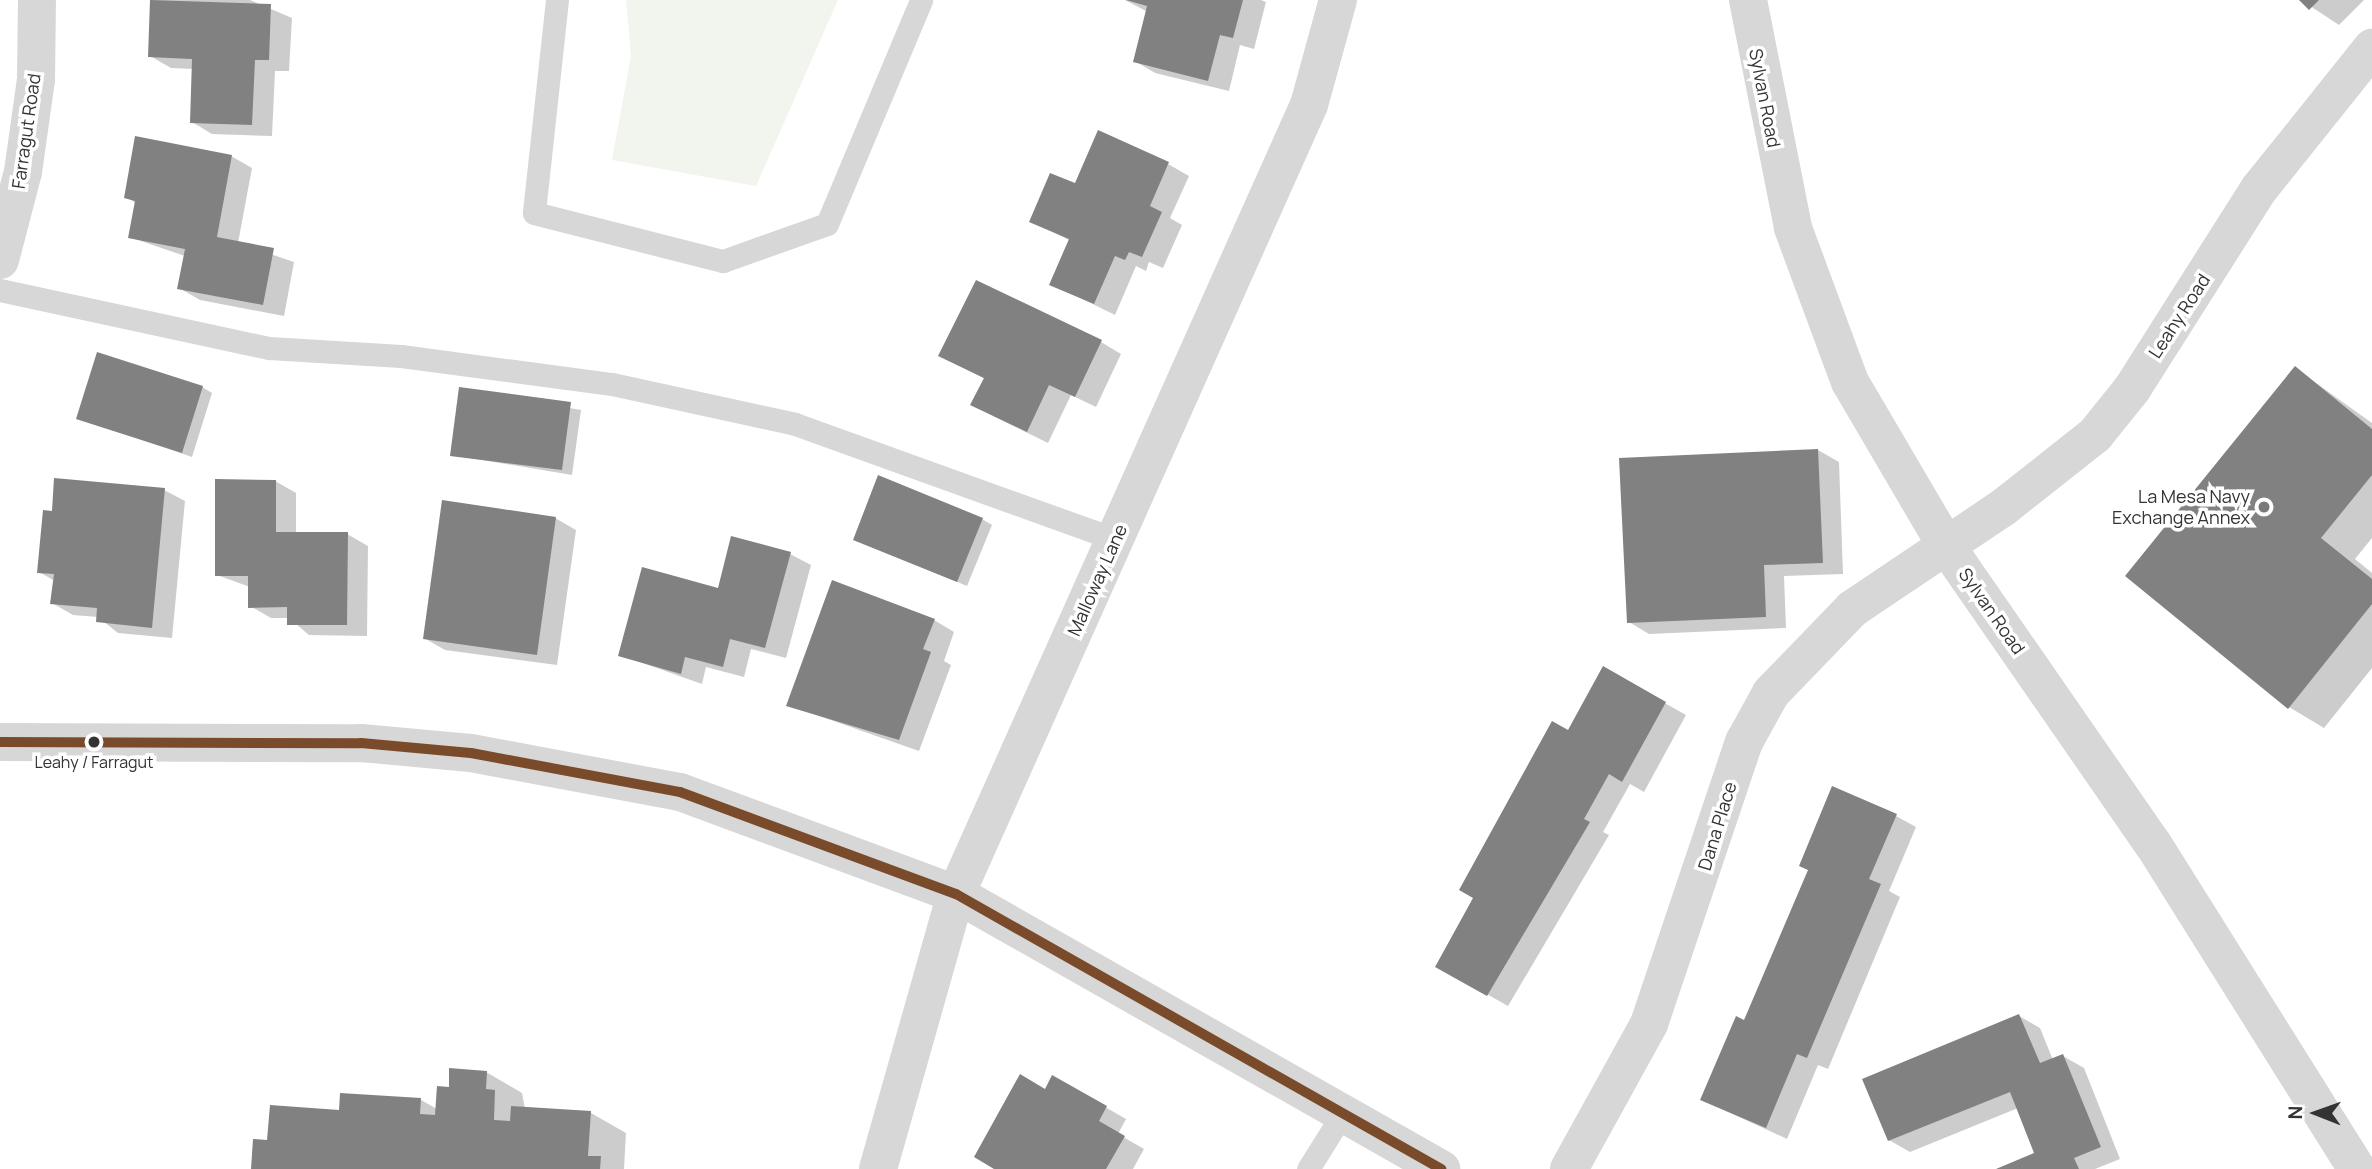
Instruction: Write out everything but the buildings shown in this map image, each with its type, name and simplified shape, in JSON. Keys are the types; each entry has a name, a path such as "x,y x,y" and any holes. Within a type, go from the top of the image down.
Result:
{"street":[{"name":"Farragut Road","path":"0,260 23,172 36,80 37,0"},
{"name":"Malloway Lane","path":"878,1169 956,894 1309,105 1338,0"},
{"name":"Sylvan Road","path":"1748,0 1773,145 1818,303 1874,428 1945,544 2153,844 2357,1169"},
{"name":"Leahy Road","path":"1945,544 2095,435 2132,389 2259,189 2372,48"},
{"name":"Dana Place","path":"1569,1169 1649,1024 1744,742 1770,693 1852,609 1945,544"},
{"path":"0,742 360,743 572,769 680,792 767,820 956,894 1441,1169"}],"lane":[{"path":"557,0 534,213 723,261 827,225 921,0"},
{"path":"0,290 269,348 401,356 612,384 795,424 1115,539"},
{"path":"1308,1169 1343,1113"}],"shaded area":[{"path":"626,0 838,0 756,186 612,160 631,56"}],"transit line":[{"path":"0,742 361,743 471,753 680,792 956,894 1441,1169"}],"place":[{"name":"La Mesa Navy Exchange Annex","path":"2264,507"},
{"name":"Leahy / Farragut","path":"94,742"}]}
